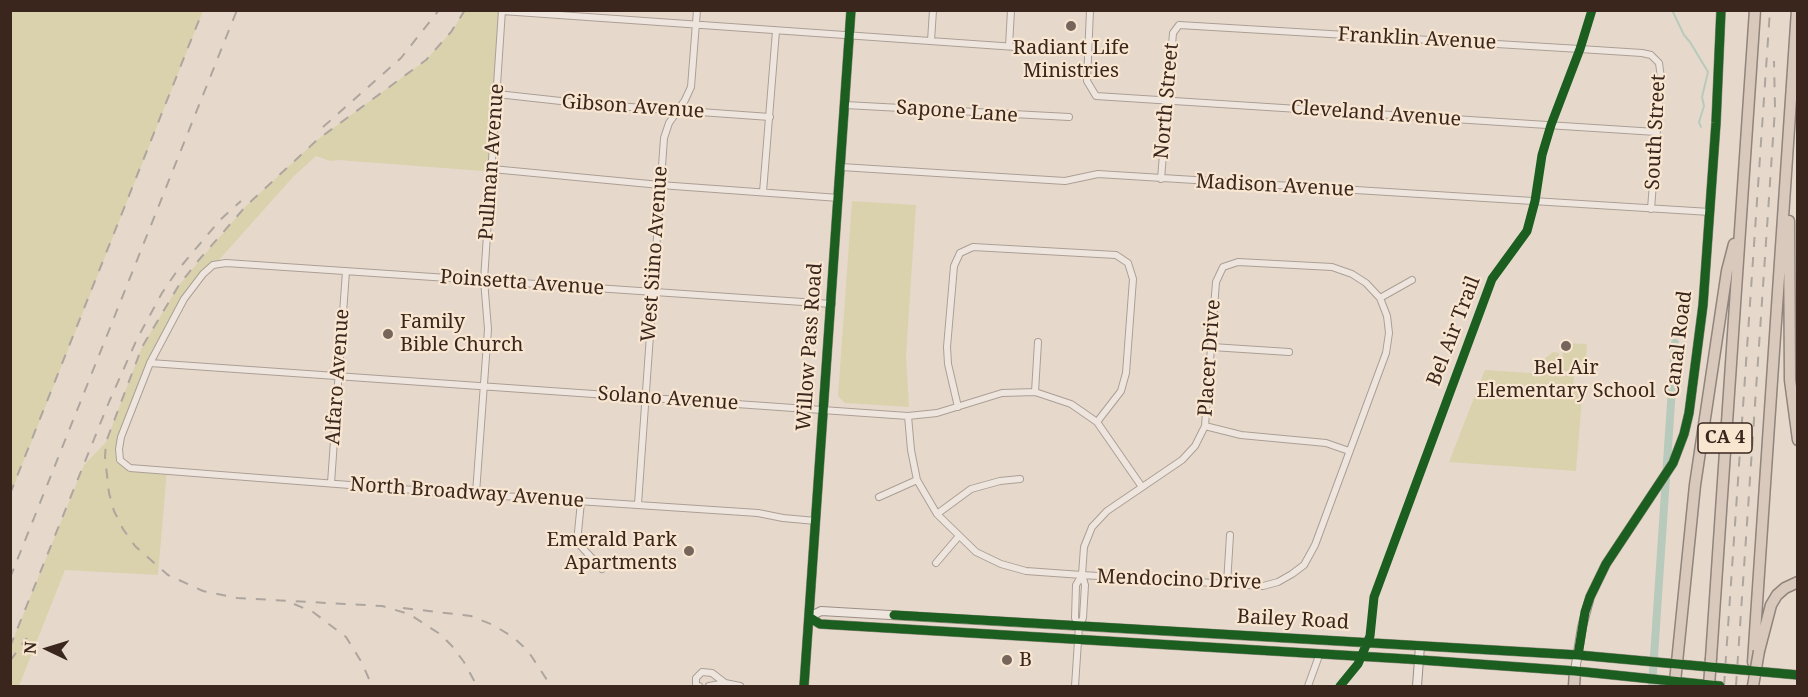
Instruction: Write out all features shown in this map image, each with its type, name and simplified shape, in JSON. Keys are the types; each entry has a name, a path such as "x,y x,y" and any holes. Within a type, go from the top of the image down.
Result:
{"highway":[{"name":"CA 4","path":"1709,687 1755,10"},
{"name":"CA 4","path":"1752,687 1797,10"},
{"path":"1787,160 1790,380 1797,440"},
{"path":"1675,682 1700,445 1727,271 1740,218"},
{"path":"1752,687 1771,605 1777,595 1797,582"},
{"path":"1574,687 1575,671"}],"main road":[{"name":"Willow Pass Road","path":"804,687 851,10"},
{"name":"Canal Road","path":"1575,671 1581,627 1590,597 1606,564 1673,463 1686,423 1697,360 1710,212 1721,10"},
{"name":"Bailey Road","path":"809,617 821,611 1578,655 1797,675"},
{"name":"Bailey Road","path":"809,617 820,624 1418,659 1575,671 1720,687"},
{"path":"1417,687 1420,646"}],"street":[{"name":"West Siino Avenue","path":"638,504 664,138 669,123 691,87 697,10"},
{"path":"931,41 933,10"},
{"path":"1009,46 1011,10"},
{"path":"502,11 1087,52 1090,10"},
{"name":"Pullman Avenue","path":"476,493 488,329 484,280 502,11"},
{"name":"Franklin Avenue","path":"1179,25 1631,52 1655,57"},
{"name":"North Street","path":"1161,179 1173,33 1179,25"},
{"path":"764,192 776,31"},
{"name":"Cleveland Avenue","path":"1087,52 1087,81 1096,96 1656,132"},
{"name":"South Street","path":"1651,208 1661,78 1655,57"},
{"name":"Gibson Avenue","path":"497,94 588,104 770,117"},
{"name":"Sapone Lane","path":"845,105 1069,117"},
{"name":"Madison Avenue","path":"841,167 1065,181 1098,174 1710,212"},
{"path":"492,169 660,185 839,198"},
{"path":"958,407 948,364 947,347 954,266 960,253 973,247 1116,255 1128,263 1133,279 1126,373 1121,392 1097,422"},
{"name":"Placer Drive","path":"1075,687 1079,639 1079,626 1074,618 1076,585 1082,575 1084,547 1092,527 1107,511 1182,460 1195,446 1205,426 1216,282 1223,267 1238,262 1332,267 1352,274 1366,283 1380,298"},
{"name":"Poinsetta Avenue","path":"150,363 184,300 203,274 213,265 226,263 832,304"},
{"name":"Alfaro Avenue","path":"331,483 346,271"},
{"path":"1380,298 1412,280"},
{"name":"Mendocino Drive","path":"908,416 911,450 918,480 937,514 976,552 1001,564 1026,571 1263,586 1278,582 1304,564 1315,545 1386,353 1389,333 1387,316 1380,298"},
{"path":"1035,392 1038,342"},
{"path":"1212,347 1289,352"},
{"name":"Solano Avenue","path":"150,363 908,416 937,414 1002,393 1035,392 1071,404 1097,422 1142,487"},
{"name":"North Broadway Avenue","path":"150,363 121,437 120,460 129,468 758,513 816,521"},
{"path":"1205,426 1241,435 1326,443 1349,451"},
{"path":"937,514 971,489 1000,481 1020,479"},
{"path":"879,497 918,480"},
{"path":"581,502 577,542 602,569"},
{"path":"1227,584 1230,535"},
{"path":"936,563 959,537"},
{"path":"1308,687 1320,653"},
{"path":"699,687 696,686 696,678 702,672 712,673 725,683 740,687"},
{"path":"709,687 725,683"}],"shaded area":[{"path":"10,11 203,11 11,493"},
{"path":"465,11 502,11 492,169 483,171 330,161 316,156 293,177 184,299 150,363 121,437 120,460 129,467 167,470 158,575 65,570 19,686 11,686 10,647 84,465 106,442 142,347 179,285 246,206 317,140 426,60 451,32"},
{"path":"852,201 916,205 906,356 909,407 845,403 838,396"},
{"path":"1563,343 1587,344 1585,372 1562,371"},
{"path":"1553,352 1559,353 1559,372 1545,371 1542,367 1542,361"},
{"path":"1485,370 1574,376 1573,386 1583,386 1576,471 1449,462"}],"waterway":[{"path":"1672,10 1684,35 1708,72 1702,97 1704,106 1699,122 1701,127"},
{"path":"1652,686 1675,343"}],"railway":[{"path":"10,494 203,10"},
{"path":"10,578 237,10"},
{"path":"323,127 401,58 439,10"},
{"path":"465,10 451,32 426,60 317,140 246,206 198,261 179,285 142,347 106,442 105,457 109,493 114,511 123,529 135,546 168,575 203,591 237,598 382,606 409,614 440,634 452,646 477,686"},
{"path":"1724,686 1770,10"},
{"path":"1736,686 1775,109 1774,61"},
{"path":"10,647 109,402 137,339 177,271 220,220 241,201"},
{"path":"294,604 313,612 346,637 362,663 372,686"},
{"path":"403,608 471,616 493,625 513,637 528,651 551,686"},
{"path":"10,661 27,638"}],"cycle path":[{"path":"804,686 851,10"},
{"name":"Bel Air Trail","path":"1340,686 1358,664 1370,636 1374,597 1492,279 1527,231 1535,201 1542,155 1592,10"},
{"path":"1578,655 1585,612 1590,597 1606,564 1673,463 1689,413 1703,305 1716,123 1721,10"},
{"path":"894,615 1578,655 1798,675"},
{"path":"809,617 820,624 1407,659 1575,671 1720,686"}],"place":[{"name":"Radiant Life Ministries","path":"1071,26"},
{"name":"Family Bible Church","path":"388,334"},
{"name":"Bel Air Elementary School","path":"1566,346"},
{"name":"Emerald Park Apartments","path":"689,551"},
{"name":"B","path":"1007,660"}]}
